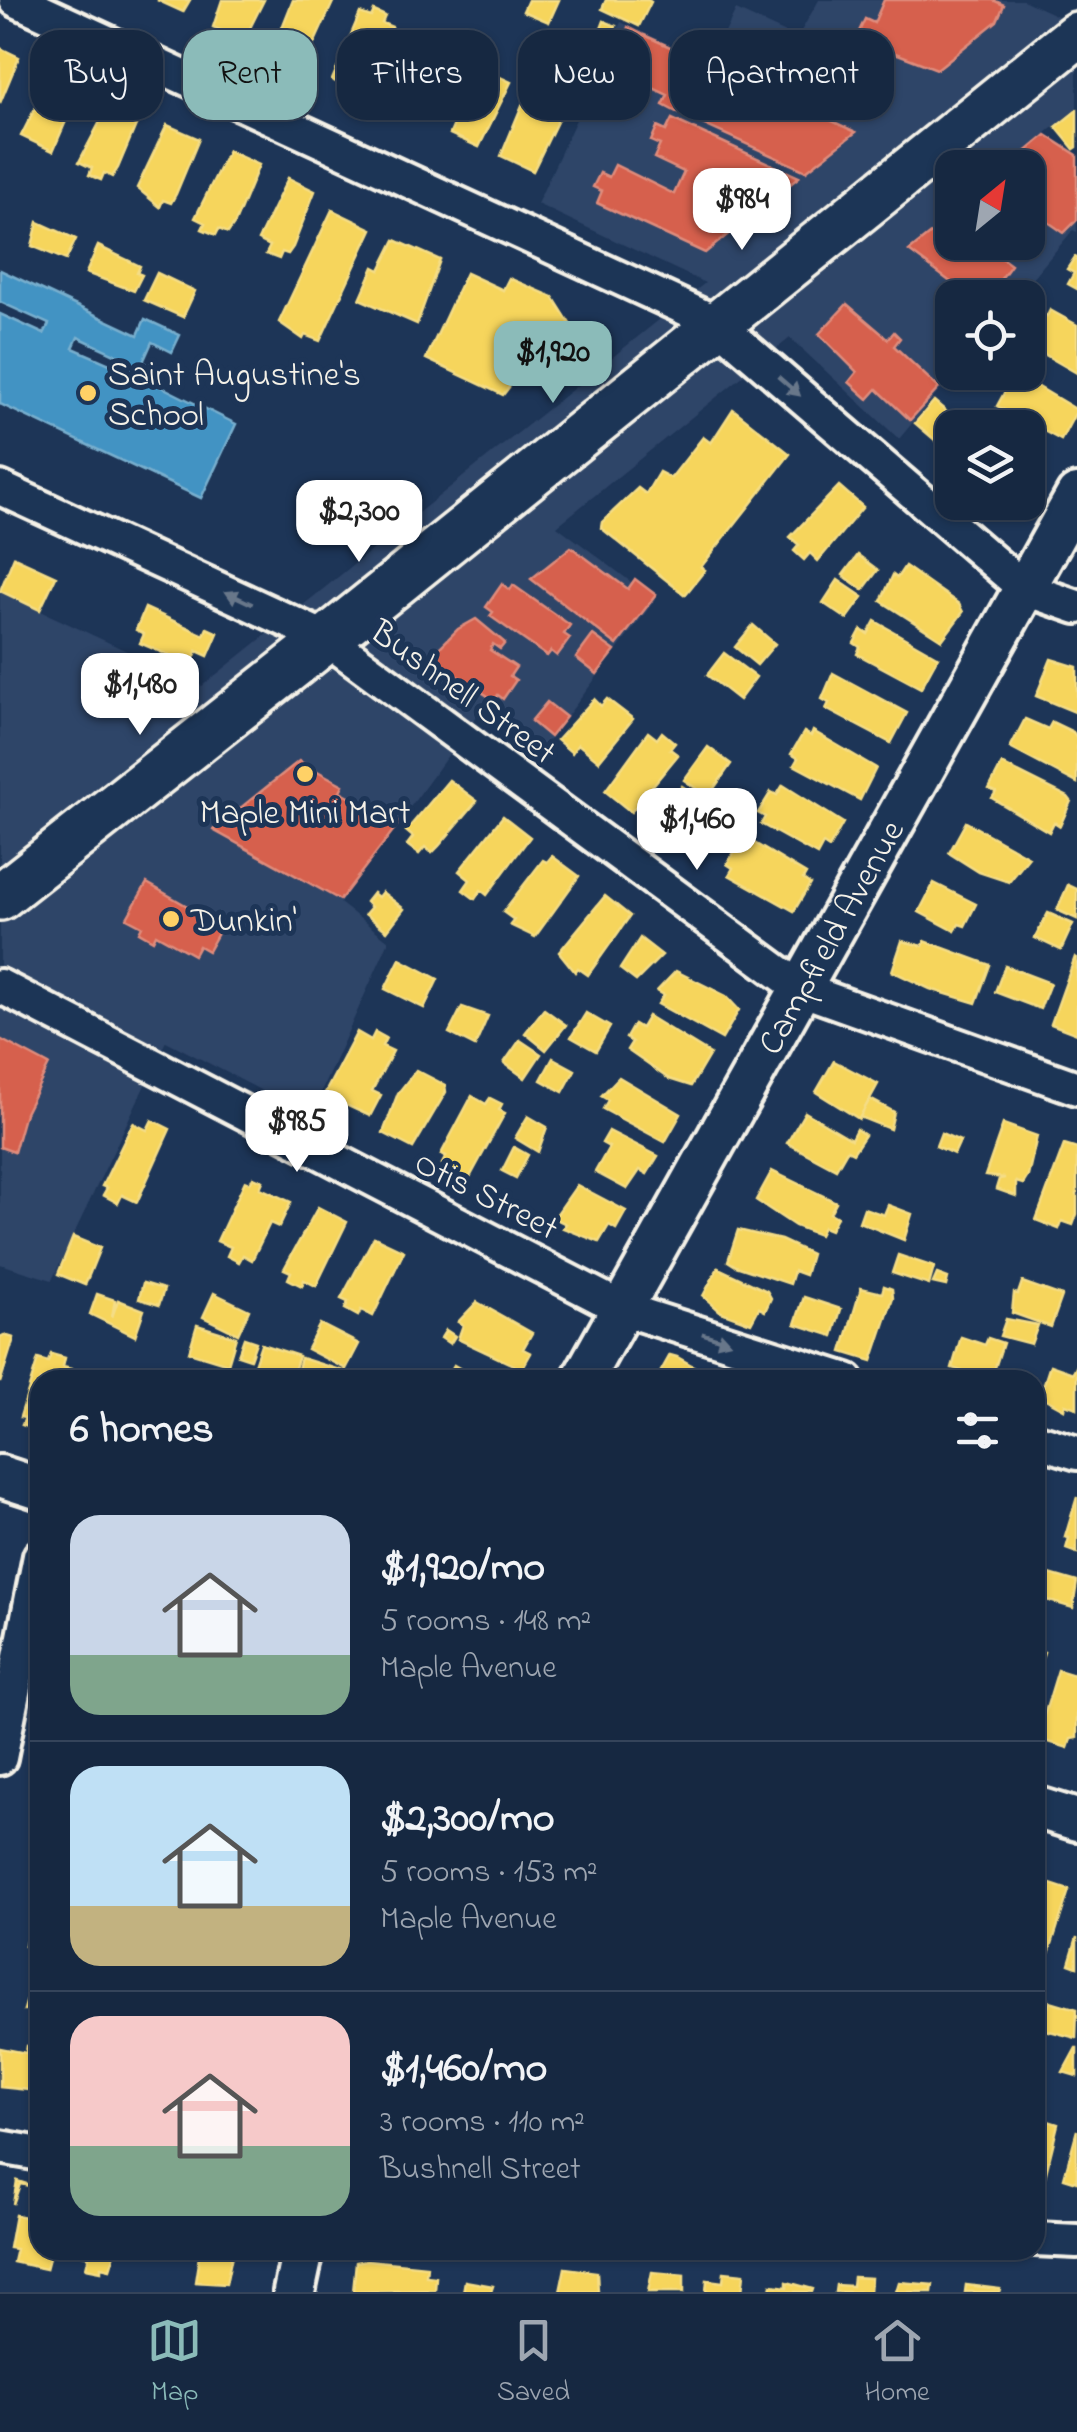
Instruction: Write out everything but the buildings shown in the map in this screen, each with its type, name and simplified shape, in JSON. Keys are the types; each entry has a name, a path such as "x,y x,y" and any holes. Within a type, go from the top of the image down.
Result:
{"main road":[{"path":"0,896 327,640 715,322 1077,35"}],"street":[{"path":"16,0 715,322 1025,590 1077,608"},
{"name":"Bushnell Street","path":"0,488 327,640 803,990 1077,1088"},
{"name":"Campfield Avenue","path":"588,1370 1077,495"},
{"name":"Otis Street","path":"0,986 622,1309 815,1370"},
{"path":"1045,1443 1077,1453"},
{"path":"0,1476 30,1485"},
{"path":"0,1758 30,1606"},
{"path":"1045,1810 1077,1820"},
{"path":"0,2146 30,2152"},
{"path":"1045,2239 1077,2241"},
{"path":"294,2292 301,2260"}],"shaded area":[{"path":"819,0 1023,0 1077,25 1077,108 1046,133 1077,153 1077,232 1073,230 1031,280 935,280 935,390 940,390 899,439 790,338 557,526 655,600 537,756 479,713 340,903 389,941 310,1116 166,1041 52,1280 0,1264 0,592 202,686 705,283 537,204 576,120 650,120 650,36 670,45 670,120 894,120 894,30 802,30"},
{"path":"736,10 780,30 726,30"},
{"path":"621,22 638,30 617,30"}],"place":[{"name":"Saint Augustine's School","path":"88,393"},
{"name":"Maple Mini Mart","path":"305,774"},
{"name":"Dunkin'","path":"171,919"}]}
